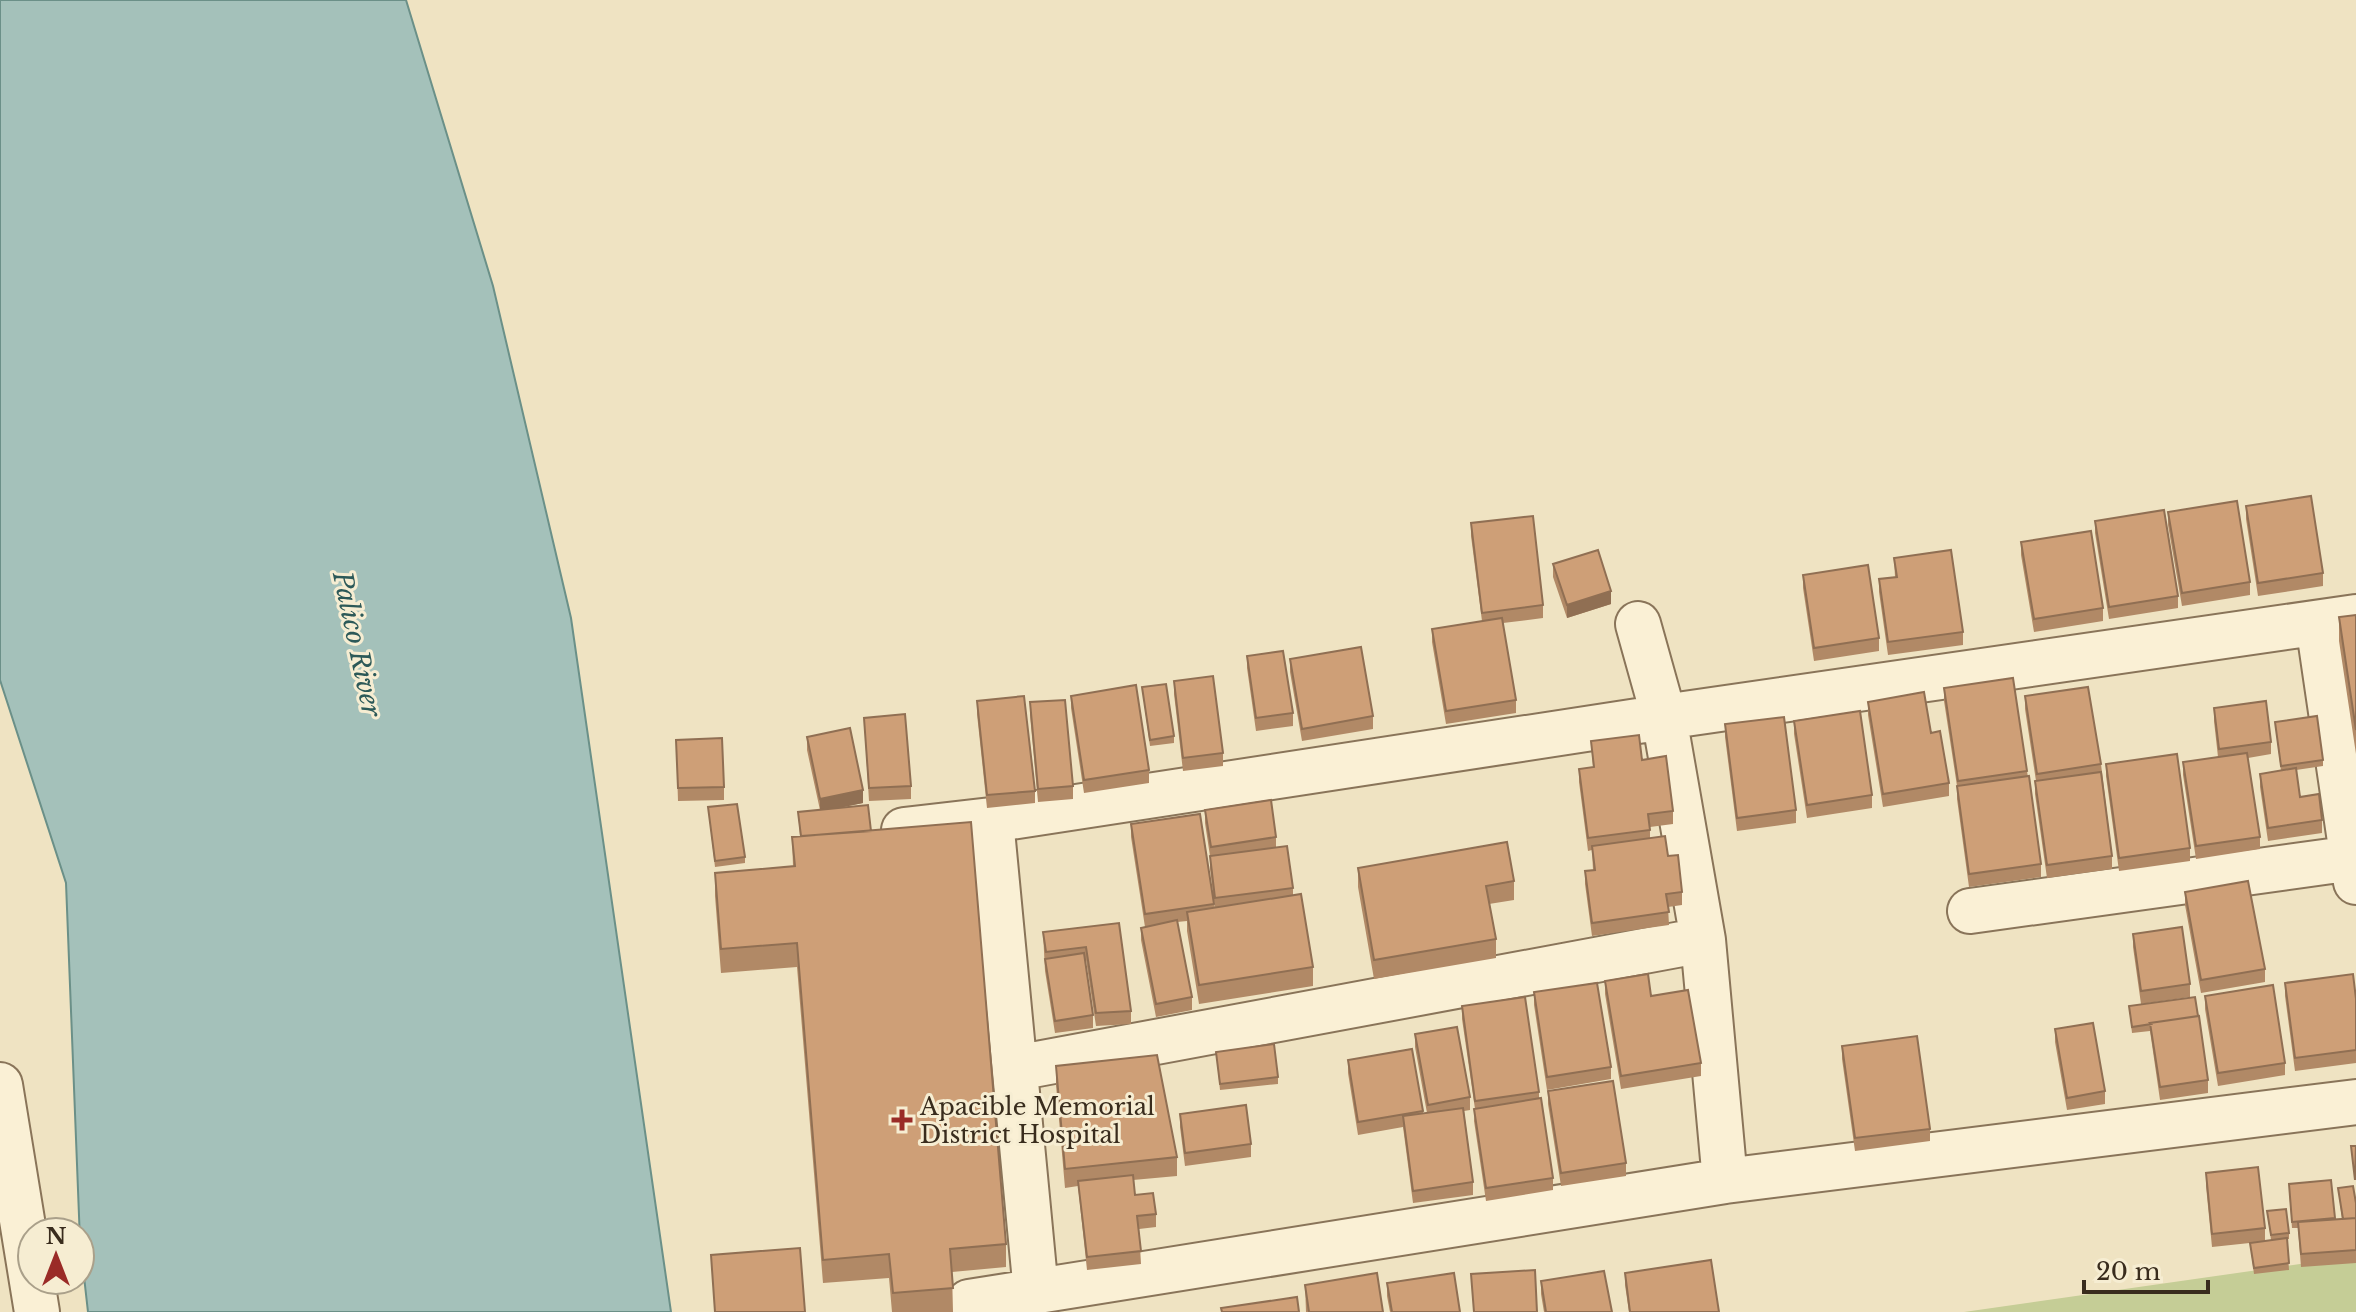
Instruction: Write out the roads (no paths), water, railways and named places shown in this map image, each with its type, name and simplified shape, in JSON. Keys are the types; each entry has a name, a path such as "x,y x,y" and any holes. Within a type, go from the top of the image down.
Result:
{"street":[{"path":"897,831 991,820 1664,717 2337,620 2354,870 1970,911"},
{"path":"1638,624 1664,717 1703,940 1725,1181"},
{"path":"991,820 1036,1292"},
{"path":"1016,1068 1703,940"},
{"path":"0,1085 37,1312"},
{"path":"969,1302 1725,1181 2356,1102"}],"water":[{"name":"Palico River","path":"0,0 406,0 493,286 571,618 671,1312 88,1312 86,1296 96,1296 96,1216 79,1216 66,883 0,680"}],"place":[{"name":"Apacible Memorial District Hospital","path":"902,1120"}]}
